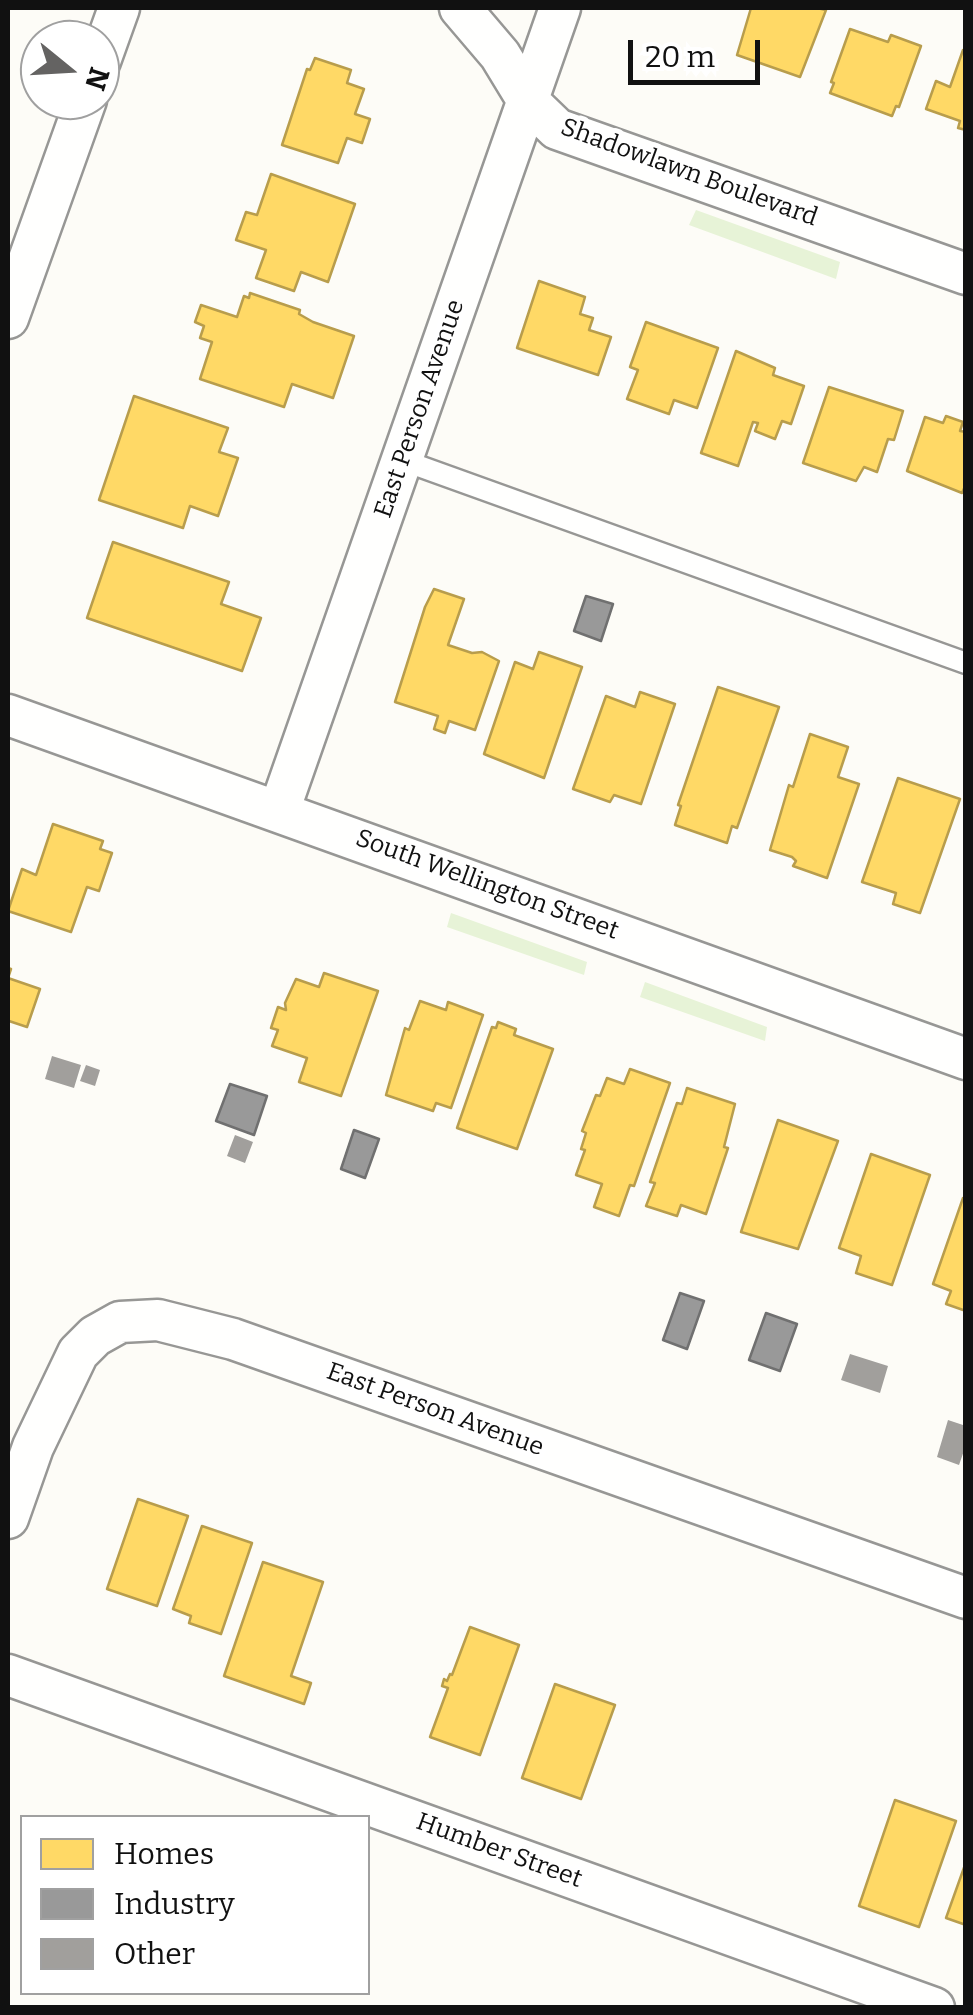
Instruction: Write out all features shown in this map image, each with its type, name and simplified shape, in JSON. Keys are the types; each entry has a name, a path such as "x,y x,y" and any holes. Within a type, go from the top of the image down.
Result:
{"street":[{"name":"Shadowlawn Boulevard","path":"460,8 500,54 528,101 557,129 966,274"},
{"name":"East Person Avenue","path":"279,810 560,8"},
{"path":"8,318 79,120"},
{"name":"South Wellington Street","path":"8,714 966,1059"},
{"name":"East Person Avenue","path":"8,1518 56,1394 78,1353 94,1336 120,1322 158,1320 233,1339 966,1598"},
{"name":"Humber Street","path":"8,1675 934,2008"}],"lane":[{"path":"402,460 966,662"}],"green space":[{"path":"696,210 840,262 836,279 689,225"},
{"path":"451,913 587,962 584,975 447,927"},
{"path":"645,982 767,1027 765,1041 640,997"}],"building: Homes":[{"path":"751,8 826,10 800,77 737,55"},
{"path":"850,29 888,42 891,35 921,46 899,107 892,116 830,93"},
{"path":"963,50 966,130 958,128 960,121 926,109 936,81 950,87"},
{"path":"315,58 351,70 347,83 364,89 355,114 370,119 362,143 347,138 338,163 282,145 307,69 310,70"},
{"path":"271,174 355,204 328,282 301,272 294,291 256,278 266,250 236,240 246,212 257,215"},
{"path":"539,281 585,297 580,314 593,318 589,330 611,337 598,375 517,348"},
{"path":"250,293 300,310 299,314 313,322 354,336 333,398 292,384 284,407 200,379 212,342 200,338 204,326 195,322 201,305 237,317 244,296 249,298"},
{"path":"646,322 718,348 697,408 674,400 669,414 627,399 638,370 630,367"},
{"path":"736,351 775,368 773,375 804,386 791,424 782,421 775,439 755,431 758,423 753,422 738,466 701,453"},
{"path":"829,387 903,411 894,440 888,439 877,472 864,467 856,481 803,463"},
{"path":"134,396 228,428 219,452 238,458 218,516 190,506 183,528 99,500"},
{"path":"946,416 963,422 960,431 966,432 966,484 962,493 907,471 925,417 943,423"},
{"path":"113,542 229,582 221,604 261,618 242,671 87,618"},
{"path":"434,589 464,599 448,645 482,652 499,661 475,730 449,721 445,733 434,729 438,716 395,702"},
{"path":"539,652 582,667 544,778 484,754 515,662 533,669"},
{"path":"718,687 779,707 737,828 732,826 727,843 675,825 681,806 678,805"},
{"path":"640,692 675,704 641,804 614,795 610,802 573,789 606,696 635,707"},
{"path":"810,734 848,747 838,777 859,784 827,878 793,866 796,861 792,857 770,850 789,785 793,787"},
{"path":"898,778 960,799 920,913 893,904 896,893 862,882"},
{"path":"53,824 103,841 100,849 112,853 99,891 87,887 71,932 8,911 22,869 36,875"},
{"path":"324,973 378,991 341,1096 299,1082 307,1058 272,1046 278,1030 271,1028 278,1007 286,1010 285,1003 296,979 319,987"},
{"path":"8,978 40,989 27,1027 9,1021 8,1026"},
{"path":"420,1001 446,1010 448,1002 483,1015 451,1108 436,1103 433,1111 386,1095 405,1028 409,1030"},
{"path":"498,1022 516,1029 514,1035 553,1049 517,1149 457,1128 492,1027 496,1028"},
{"path":"630,1069 670,1083 634,1186 630,1185 619,1216 594,1207 602,1184 576,1175 585,1150 581,1149 586,1133 582,1131 596,1095 600,1096 607,1078 624,1084"},
{"path":"687,1088 735,1104 724,1147 728,1148 706,1214 681,1205 677,1216 646,1206 655,1183 650,1182 677,1103 682,1104"},
{"path":"778,1120 838,1141 798,1249 741,1232"},
{"path":"871,1154 930,1175 892,1285 856,1273 861,1256 839,1248"},
{"path":"963,1198 966,1311 946,1304 951,1291 933,1284"},
{"path":"138,1499 188,1516 157,1606 107,1589"},
{"path":"202,1526 252,1543 221,1634 189,1623 191,1616 173,1609"},
{"path":"263,1562 323,1582 291,1676 311,1683 304,1704 224,1676"},
{"path":"470,1627 519,1645 480,1755 430,1737 448,1688 442,1686 444,1679 447,1681 452,1675"},
{"path":"555,1684 615,1705 581,1799 522,1778"},
{"path":"895,1800 956,1821 919,1927 859,1906"},
{"path":"966,1862 966,1925 946,1918"}],"building: Industry":[{"path":"586,596 613,604 601,641 574,631"},
{"path":"230,1084 267,1096 254,1135 216,1121"},
{"path":"354,1130 379,1139 365,1178 341,1169"},
{"path":"680,1293 704,1301 687,1349 663,1340"},
{"path":"766,1313 797,1324 780,1371 749,1360"}],"building: Other":[{"path":"52,1056 81,1065 74,1088 45,1079"},
{"path":"86,1065 100,1070 95,1086 80,1081"},
{"path":"235,1135 253,1142 245,1163 227,1156"},
{"path":"850,1354 888,1366 880,1393 841,1380"},
{"path":"948,1420 966,1426 966,1445 959,1465 937,1457"}]}
